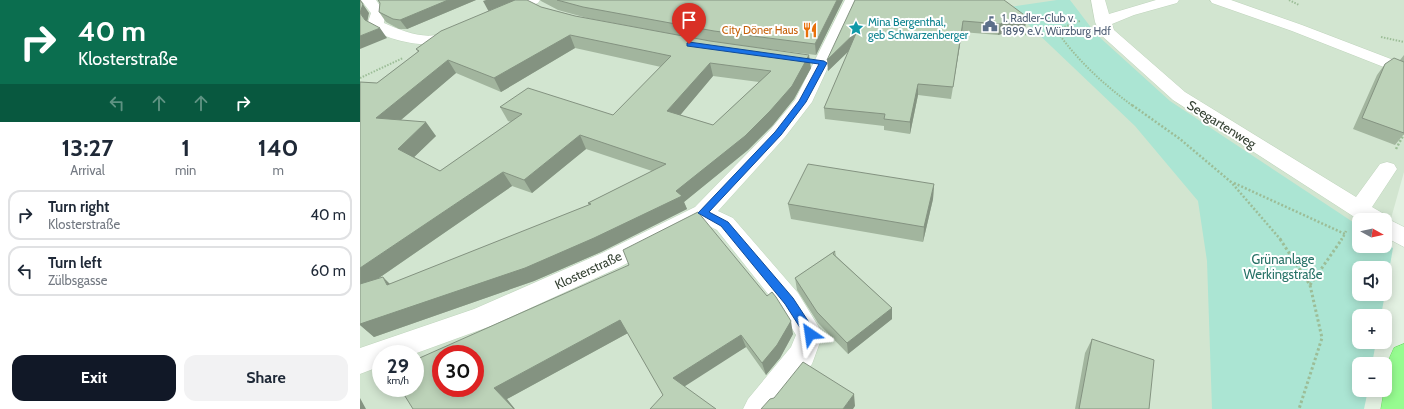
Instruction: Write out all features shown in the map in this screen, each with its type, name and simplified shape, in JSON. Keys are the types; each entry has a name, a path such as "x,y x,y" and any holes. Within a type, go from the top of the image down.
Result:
{"main road":[{"path":"1396,409 1404,357"}],"street":[{"path":"368,0 378,13 376,22 378,26 394,34 413,38 440,40 482,22 535,4"},
{"name":"Klosterstraße","path":"360,361 482,318 611,260 703,213 778,133 803,102 814,62 852,0"},
{"name":"Seegartenweg","path":"1098,0 1107,32 1178,96 1364,213"},
{"path":"1103,22 1129,12 1172,0"},
{"path":"1217,0 1297,28 1404,70"},
{"path":"360,26 376,22"},
{"path":"1368,213 1387,169"},
{"path":"703,213 725,224 789,301 810,334 802,355 758,409"},
{"path":"1392,230 1404,238"}],"path":[{"path":"1000,33 1041,35 1056,30 1073,54 1114,92 1180,139 1231,182 1277,233 1310,285 1322,338 1299,409"},
{"path":"360,78 404,57"},
{"path":"1231,182 1345,234"},
{"path":"1310,285 1345,234 1352,228"}],"shaded area":[{"path":"360,0 1404,0 1404,172 1392,215 1392,213 1352,213 1352,253 1359,253 1359,261 1352,261 1352,301 1359,301 1359,309 1352,309 1352,349 1357,349 1356,357 1352,357 1352,373 1344,409 360,409"}],"green space":[{"name":"Grünanlage Werkingstraße","path":"1057,0 1070,0 1096,34 1170,101 1352,221 1352,253 1392,253 1393,248 1391,261 1352,261 1352,301 1384,301 1382,309 1352,309 1352,349 1375,349 1373,357 1352,357 1352,397 1367,397 1364,409 1212,409 1207,261 1198,201 1135,126 1010,7"}],"building":[{"path":"360,0 363,4 360,13"},
{"path":"378,0 448,0 400,20 393,19 379,12 380,3"},
{"path":"515,0 527,0 541,7 575,16 710,41 809,55 792,86 770,111 745,136 676,191 682,196 594,238 525,268 360,324 360,284 383,277 387,285 591,204 588,203 666,164 580,135 524,180 503,172 360,268 360,82 377,83 419,51 416,49 441,31","holes":["570,35 671,56 613,115 528,88 500,107 522,114 440,171 398,149 426,122 376,118 448,60 494,78","710,63 771,71 713,125 667,111"]},
{"path":"557,0 837,0 815,44 714,31 583,7"},
{"path":"855,0 1004,0 1027,17 1000,24 963,21 953,87 918,84 910,122 884,119 885,114 824,108 857,31 827,60"},
{"path":"360,13 365,20 380,28 360,36"},
{"path":"1394,58 1404,62 1404,133 1362,118 1385,64"},
{"path":"808,164 934,184 924,227 788,204"},
{"path":"698,212 767,296 772,292 791,321 777,345 762,363 741,335 673,378 716,409 650,409 663,395 620,320 494,388 514,409 413,409 406,397 424,397 424,356 432,352 432,397 484,397 484,345 449,345 629,265 623,250"},
{"path":"835,251 833,254 892,308 847,343 817,312 795,278"},
{"path":"1092,339 1154,360 1149,409 1079,409"},
{"path":"803,362 854,394 843,409 761,409 770,399 774,398"}],"place":[{"name":"1. Radler-Club v. 1899 e.V. Würzburg Hdf","path":"990,24"},
{"name":"Mina Bergenthal, geb Schwarzenberger","path":"856,28"},
{"name":"City Döner Haus","path":"810,30"}],"route":[{"path":"689,44 799,61 824,63 803,102 778,133 703,213 725,224 789,301 810,334"}]}
